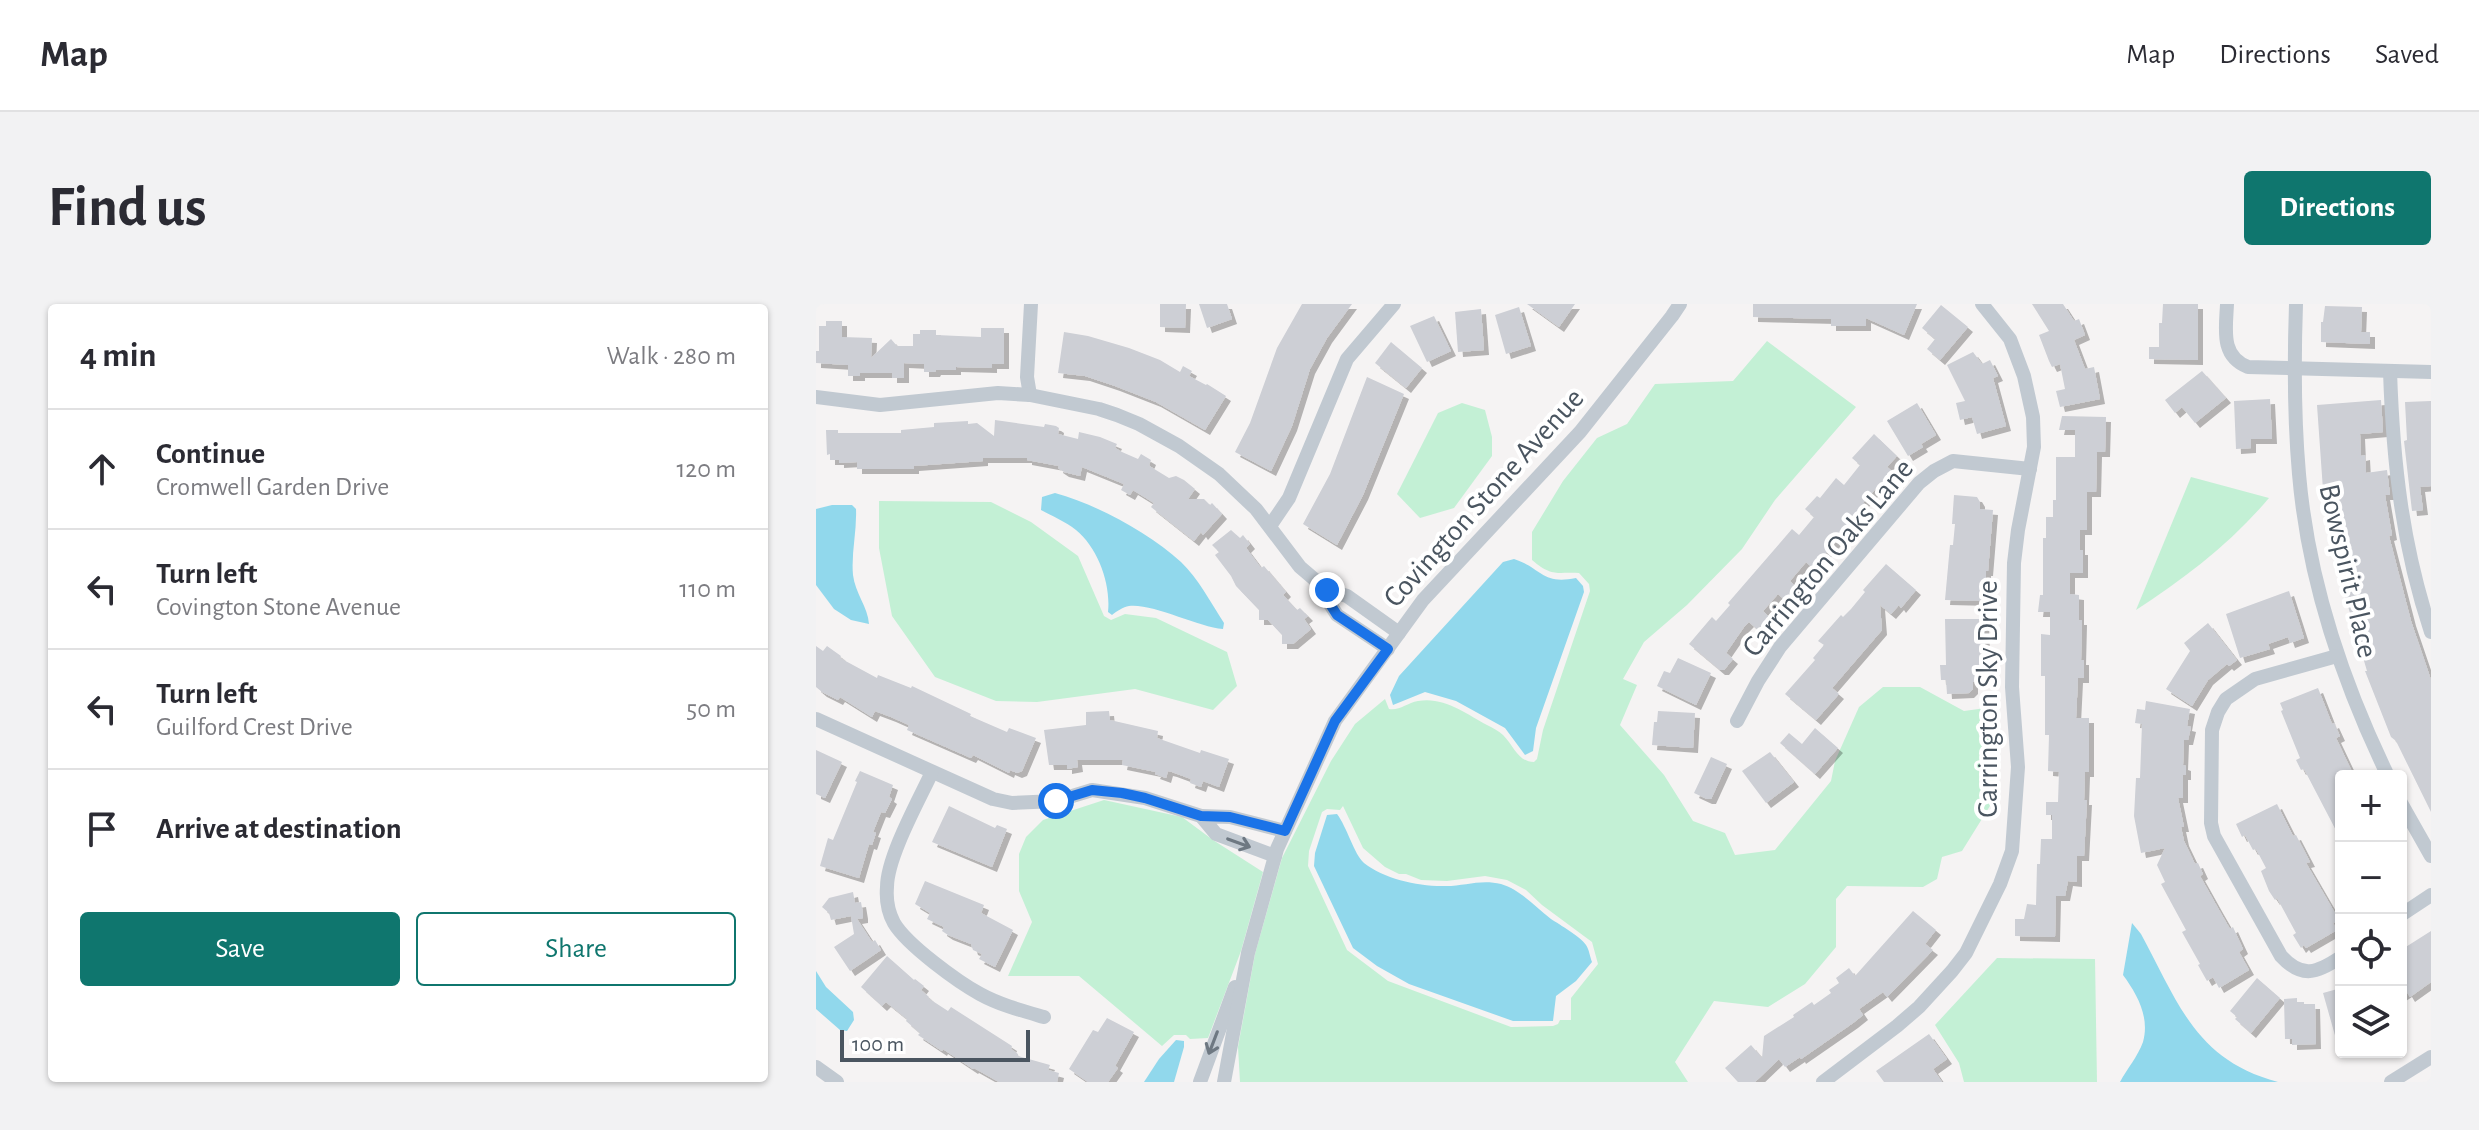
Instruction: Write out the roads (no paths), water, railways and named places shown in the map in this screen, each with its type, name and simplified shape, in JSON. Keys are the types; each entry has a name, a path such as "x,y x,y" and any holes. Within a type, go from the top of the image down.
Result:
{"street":[{"path":"1030,395 1027,377 1031,304"},
{"path":"1270,526 1289,498 1347,359 1394,304"},
{"name":"Covington Stone Avenue","path":"1200,1082 1248,953 1275,856 1335,721 1423,600 1580,432 1680,304"},
{"name":"Carrington Sky Drive","path":"1823,1082 1919,1007 1952,971 1972,941 2000,884 2012,851 2018,767 2012,687 2014,563 2034,447 2033,417 2024,376 2010,339 1982,304"},
{"path":"2227,304 2226,340 2229,354 2237,363 2256,369 2431,372"},
{"name":"Bowspirit Place","path":"2296,304 2294,369 2299,476 2309,547 2337,656 2363,725 2385,770"},
{"path":"2390,371 2397,486 2411,563 2431,632"},
{"path":"816,397 880,405 998,393 1030,395 1099,409 1139,424 1199,457 1256,509 1300,567 1327,590 1347,596 1399,633"},
{"name":"Carrington Oaks Lane","path":"1737,721 1780,647 1919,483 1953,461 2030,469"},
{"path":"1327,590 1330,604 1337,615 1388,649"},
{"path":"2335,961 2313,971 2299,971 2289,966 2214,836 2211,823 2212,730 2226,699 2255,679 2337,656"},
{"path":"816,719 993,799 1012,803 1056,801 1092,790 1145,798 1201,816 1230,817 1285,831"},
{"path":"932,772 890,868 886,886 888,907 894,923 923,953 978,993 1044,1017"},
{"path":"2407,814 2431,856"},
{"path":"1201,816 1216,834 1275,856"},
{"path":"2402,914 2431,895"},
{"name":"Covington Stone Avenue","path":"1224,1082 1248,953"},
{"path":"2391,1082 2431,1057"},
{"path":"816,1067 837,1082"}],"water":[{"path":"1055,493 1104,512 1168,551 1199,583 1224,623 1223,629 1139,606 1120,609 1112,615 1108,612 1105,578 1091,546 1072,527 1041,510 1042,497"},
{"path":"852,505 856,509 853,575 869,624 851,620 834,609 816,585 816,509"},
{"path":"1514,559 1548,577 1564,580 1576,578 1584,592 1536,728 1533,751 1525,755 1505,728 1456,701 1425,692 1393,705 1390,695 1399,676 1503,562"},
{"path":"1337,814 1360,859 1372,869 1392,878 1425,885 1501,884 1575,934 1588,949 1592,962 1576,981 1556,996 1553,1021 1513,1021 1409,984 1353,948 1314,866 1327,815"},
{"path":"2132,923 2179,1005 2208,1043 2250,1072 2278,1082 2120,1082 2141,1047 2145,1033 2141,1006 2123,975"},
{"path":"816,971 826,987 853,1012 854,1020 847,1031 840,1030 816,1009"},
{"path":"1176,1040 1184,1041 1184,1047 1174,1082 1144,1082 1159,1059"}]}
